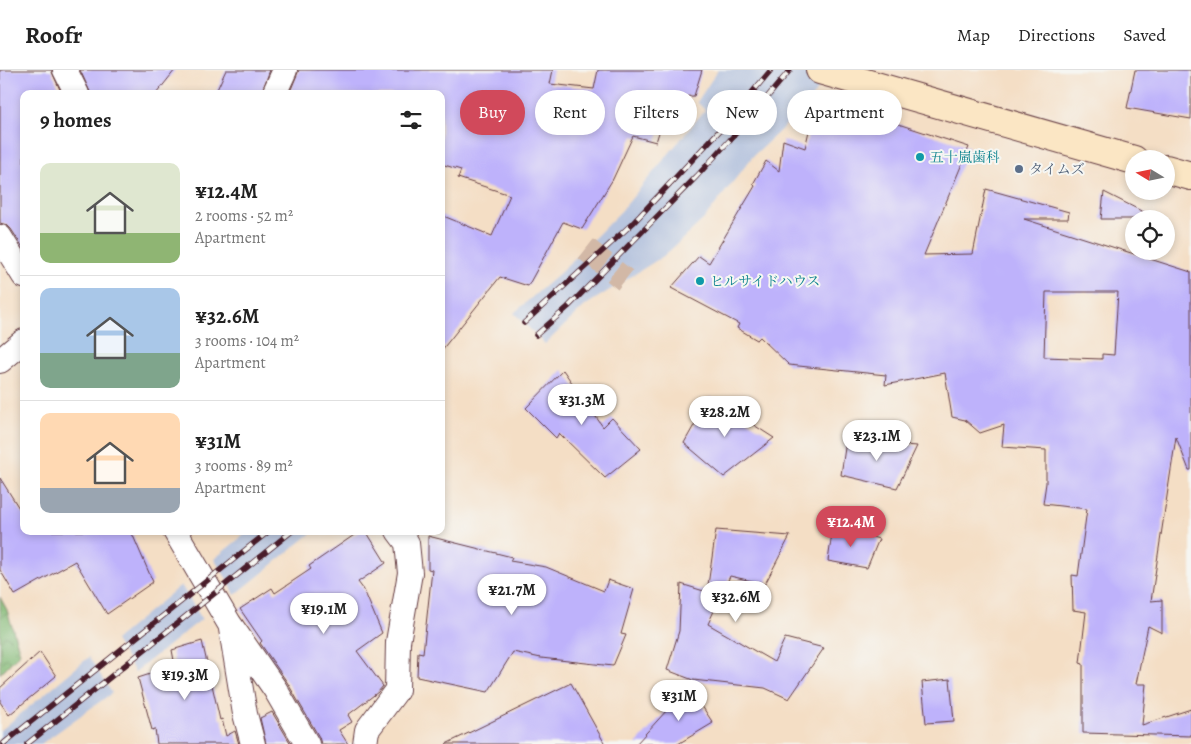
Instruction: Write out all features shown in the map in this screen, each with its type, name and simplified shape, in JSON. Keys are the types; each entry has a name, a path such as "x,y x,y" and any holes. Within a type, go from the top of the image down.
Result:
{"street":[{"path":"65,70 74,90"},
{"path":"276,90 285,70"},
{"path":"820,70 1125,157"},
{"path":"1175,172 1191,176"},
{"path":"0,237 20,270"},
{"path":"0,361 20,345"},
{"path":"177,535 230,622 275,689 307,744"},
{"path":"365,744 367,730 397,690 398,642 410,573 407,543 401,535"},
{"path":"230,622 245,714 253,744"}],"shaded area":[{"path":"718,70 833,70 817,90 787,90 787,124 777,133 777,90 707,90 707,135 775,135 754,155 704,219 665,255 586,305 545,344 514,313 561,272 622,210 684,135 697,135 697,120 705,110 697,102"},
{"path":"244,535 309,535 235,595 214,559"},
{"path":"181,585 202,619 135,672 115,640"},
{"path":"89,657 112,693 41,744 0,744 0,731"}],"green space":[{"path":"0,597 7,610 20,653 0,674"}],"building":[{"path":"0,70 51,70 60,90 20,90 20,243 7,225 0,223"},
{"path":"80,70 175,70 159,90 89,90"},
{"path":"226,70 270,70 262,90 217,90"},
{"path":"299,70 553,70 550,84 594,89 598,70 702,70 696,90 615,90 615,135 658,135 656,142 633,136 613,179 582,229 563,222 528,286 500,277 445,346 445,217 492,236 510,195 458,178 461,170 445,165 445,90 291,90"},
{"path":"1135,70 1191,70 1191,119 1127,108"},
{"path":"902,125 969,147 924,255 973,254 986,189 1069,212 1068,219 1024,219 1125,251 1125,260 1153,260 1191,272 1191,470 1189,470 1176,437 1151,601 1162,600 1162,633 1148,626 1136,684 1146,684 1142,725 1191,709 1191,736 1083,733 1083,664 1080,663 1086,612 1073,610 1072,575 1078,576 1087,509 1043,504 1046,483 1046,450 1002,447 1004,425 980,433 965,420 952,417 945,373 885,385 886,375 789,365 760,337 757,340 737,328 739,324 671,288 699,256 709,263 755,186 753,184 766,161 779,171 783,140 805,148 808,135 902,135","holes":["1046,292 1118,292 1114,355 1102,354 1102,359 1044,357"]},
{"path":"1104,192 1139,210 1125,210 1125,219 1101,219"},
{"path":"563,370 603,427 612,418 641,449 605,478 559,433 556,438 526,408"},
{"path":"710,397 774,438 724,477 684,443"},
{"path":"846,441 917,446 897,488 841,475"},
{"path":"0,478 20,510 20,535 133,535 153,582 107,614 75,561 15,595 0,570"},
{"path":"833,526 879,539 867,568 828,561"},
{"path":"716,530 790,536 765,584 730,576 708,624 774,662 785,638 824,648 789,699 765,688 693,680 667,670 679,631 681,584 707,592"},
{"path":"354,535 368,535 386,563 358,582 364,590 382,633 357,651 383,686 348,715 352,722 339,730 348,744 321,744 319,737 287,682 260,643 262,641 240,609 272,588 275,593 311,569 309,566"},
{"path":"428,536 512,557 510,561 546,567 604,591 608,580 634,589 621,634 626,635 613,666 541,658 513,652 488,692 417,677 418,652 423,653 432,570 428,569"},
{"path":"202,641 220,720 222,719 226,736 235,731 239,744 157,744 155,729 152,730 138,678 175,666 172,650"},
{"path":"40,652 56,676 9,715 0,702 0,688"},
{"path":"950,679 954,721 926,723 922,682"},
{"path":"571,683 605,744 446,744"},
{"path":"689,686 713,723 678,744 636,744"},
{"path":"272,712 291,744 266,744 260,718"}],"tunnel":[{"path":"586,249 625,280"}],"railway":[{"path":"524,323 633,223 722,128 771,70"},
{"path":"536,335 568,307 697,176 790,70"},
{"path":"3,744 264,535"},
{"path":"27,744 287,535"}],"place":[{"name":"五十嵐歯科","path":"920,157"},
{"name":"タイムズ","path":"1019,169"},
{"name":"ヒルサイドハウス","path":"700,281"}]}
